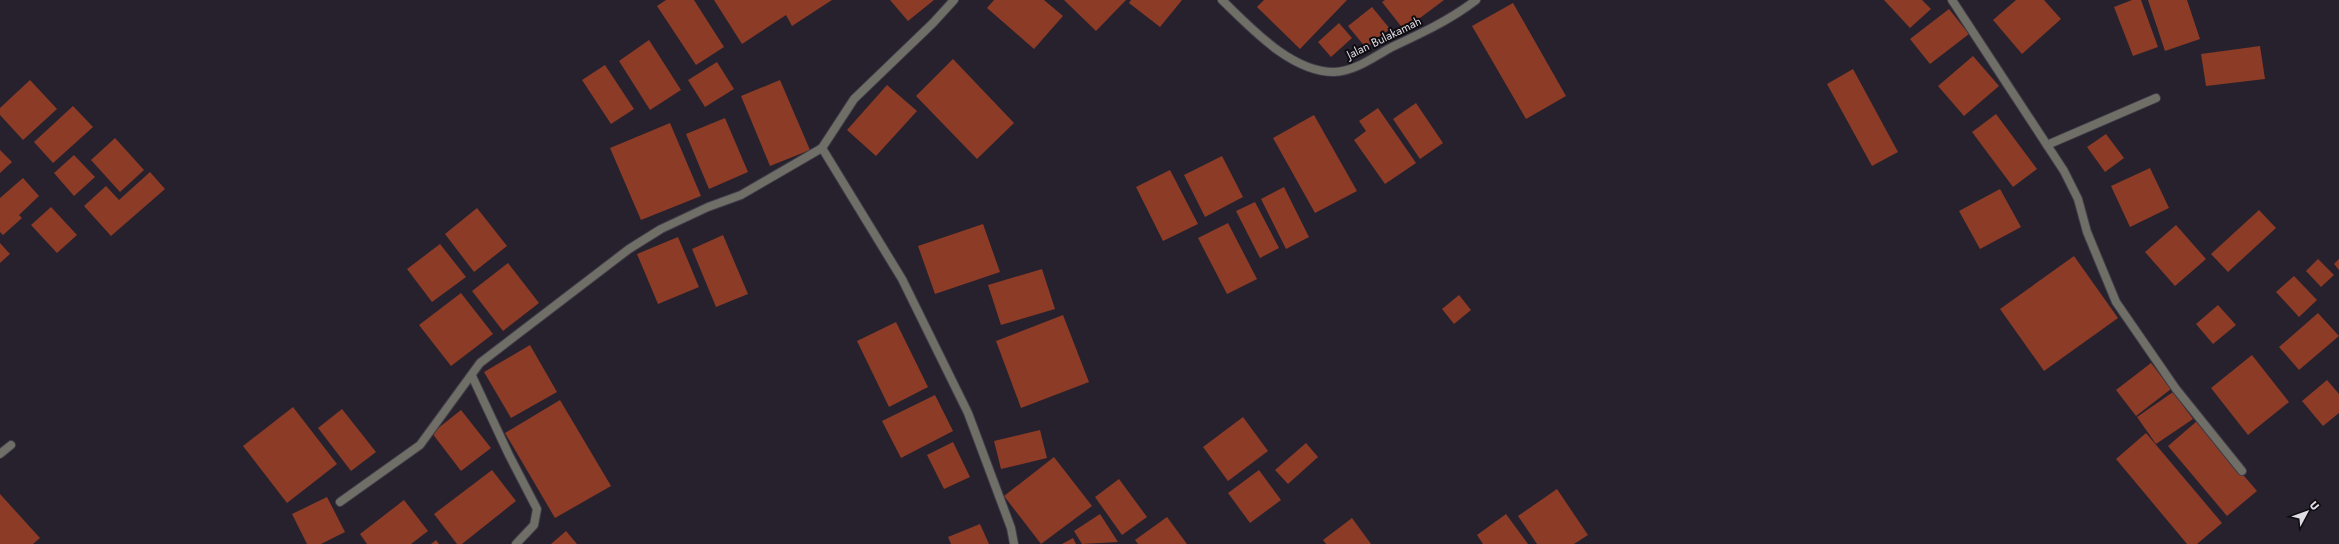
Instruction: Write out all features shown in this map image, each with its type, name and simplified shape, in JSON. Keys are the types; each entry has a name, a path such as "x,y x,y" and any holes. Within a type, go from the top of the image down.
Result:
{"street":[{"path":"340,502 420,445 472,376 480,363 629,249 661,229 708,207 741,195 822,148 854,99 933,23 954,0"},
{"name":"Jalan Bulakamah","path":"1222,0 1257,34 1291,61 1334,72 1355,67 1451,19 1476,0"},
{"path":"1952,0 2064,171 2078,199 2088,232 2116,302 2176,389 2242,471"},
{"path":"2047,145 2156,98"},
{"path":"822,148 902,279 968,413 1011,528 1014,544"},
{"path":"472,376 509,455 537,509 534,524 516,544"},
{"path":"0,454 11,445"}],"building":[{"path":"666,0 694,0 724,47 696,65 657,6"},
{"path":"714,0 832,0 792,26 786,15 742,44"},
{"path":"890,0 934,0 908,21"},
{"path":"994,0 1044,0 1063,16 1034,49 987,8"},
{"path":"1064,0 1126,0 1096,31"},
{"path":"1131,0 1182,0 1160,27 1129,3"},
{"path":"1264,0 1347,0 1300,49 1257,7"},
{"path":"1385,0 1444,0 1404,30 1382,2"},
{"path":"1884,0 1922,0 1931,9 1910,28"},
{"path":"2016,0 2044,0 2061,19 2022,54 1993,20"},
{"path":"2132,0 2141,0 2158,47 2133,56 2114,7"},
{"path":"2148,0 2187,0 2200,39 2165,51"},
{"path":"1513,3 1566,96 1526,119 1472,26"},
{"path":"1372,7 1390,29 1366,48 1348,26"},
{"path":"1949,9 1969,34 1930,64 1910,39"},
{"path":"1339,23 1352,38 1331,57 1318,42"},
{"path":"649,40 681,90 650,110 619,61"},
{"path":"2260,46 2265,79 2206,86 2201,54"},
{"path":"1973,56 1999,86 1964,116 1938,86"},
{"path":"953,59 1014,123 977,159 916,96"},
{"path":"717,62 734,89 705,107 688,80"},
{"path":"605,65 634,109 611,124 582,80"},
{"path":"1853,69 1898,152 1872,166 1827,84"},
{"path":"30,80 57,109 23,140 0,115 0,108"},
{"path":"780,80 810,150 770,166 741,96"},
{"path":"887,85 917,111 876,156 847,130"},
{"path":"1416,103 1443,143 1420,159 1393,119"},
{"path":"73,106 93,127 53,163 34,142"},
{"path":"1378,108 1416,163 1385,184 1354,140 1366,131 1359,121"},
{"path":"1996,114 2037,169 2013,187 1972,132"},
{"path":"1314,115 1357,191 1315,213 1273,138"},
{"path":"725,118 748,172 709,189 686,134"},
{"path":"670,123 701,196 641,220 610,148"},
{"path":"2106,134 2124,158 2105,172 2087,147"},
{"path":"115,138 144,170 120,192 91,160"},
{"path":"0,150 12,162 0,173"},
{"path":"74,155 95,177 74,196 54,173"},
{"path":"1222,156 1243,197 1205,217 1184,175"},
{"path":"2150,168 2169,208 2130,227 2111,186"},
{"path":"1170,170 1198,224 1163,241 1136,187"},
{"path":"150,172 165,189 111,236 84,206 106,186 119,200"},
{"path":"23,178 39,196 19,215 22,218 3,235 0,232 0,198"},
{"path":"1284,187 1309,237 1286,249 1261,199"},
{"path":"2000,189 2021,227 1980,249 1959,211"},
{"path":"1255,202 1279,248 1260,258 1236,211"},
{"path":"51,207 77,235 57,253 31,225"},
{"path":"477,208 507,246 474,272 445,234"},
{"path":"2259,210 2276,228 2228,272 2211,254"},
{"path":"1228,223 1257,279 1227,294 1198,238"},
{"path":"983,224 1000,272 935,294 918,246"},
{"path":"2176,225 2206,259 2175,286 2145,252"},
{"path":"723,235 748,294 716,307 692,249"},
{"path":"678,237 699,287 658,304 637,254"},
{"path":"0,243 10,254 0,263"},
{"path":"440,244 466,277 432,302 407,269"},
{"path":"2074,256 2118,318 2044,371 2000,309"},
{"path":"2318,259 2334,275 2321,287 2306,271"},
{"path":"2339,259 2339,270 2334,264"},
{"path":"508,263 539,303 503,331 472,291"},
{"path":"1042,269 1055,309 1001,325 988,285"},
{"path":"2294,276 2317,300 2299,317 2276,292"},
{"path":"461,293 493,334 451,366 419,325"},
{"path":"1459,295 1471,310 1454,324 1442,309"},
{"path":"2218,305 2236,325 2213,344 2196,324"},
{"path":"2318,313 2339,336 2299,370 2279,347"},
{"path":"1063,315 1089,382 1021,408 996,341"},
{"path":"896,322 928,387 889,407 857,341"},
{"path":"530,345 557,392 511,418 484,372"},
{"path":"2252,355 2289,402 2248,435 2211,388"},
{"path":"2151,363 2171,389 2136,416 2116,390"},
{"path":"2327,380 2339,394 2339,413 2323,426 2302,401"},
{"path":"2173,392 2193,419 2156,444 2137,417"},
{"path":"935,395 953,431 901,458 882,421"},
{"path":"560,400 611,486 555,518 505,433"},
{"path":"293,407 337,464 287,503 243,446"},
{"path":"342,409 376,452 351,471 318,428"},
{"path":"461,410 491,448 461,471 432,433"},
{"path":"1243,417 1268,451 1228,481 1203,447"},
{"path":"2197,421 2257,491 2227,516 2168,446"},
{"path":"1040,430 1047,458 1001,469 994,441"},
{"path":"2146,433 2222,523 2197,544 2187,544 2116,459"},
{"path":"953,442 970,477 944,489 927,455"},
{"path":"1306,443 1318,457 1288,484 1275,470"},
{"path":"1054,457 1092,506 1041,544 1004,496"},
{"path":"492,470 516,501 462,544 457,544 434,514"},
{"path":"1259,470 1281,500 1250,523 1228,493"},
{"path":"1119,479 1147,517 1122,535 1095,497"},
{"path":"1557,489 1588,535 1574,544 1537,544 1518,516"},
{"path":"0,494 40,538 33,544 0,544"},
{"path":"327,497 345,532 321,544 307,544 292,514"},
{"path":"404,500 428,531 411,544 367,544 360,534"},
{"path":"1100,514 1118,542 1082,544 1074,531"},
{"path":"1506,514 1528,544 1483,544 1477,535"},
{"path":"1167,517 1187,544 1138,544 1135,540"},
{"path":"1352,518 1371,544 1326,544 1323,540"},
{"path":"980,524 989,544 951,544 948,537"},
{"path":"566,531 577,544 551,544"},
{"path":"1073,538 1076,544 1062,544"},
{"path":"436,540 439,544 431,544"}]}
